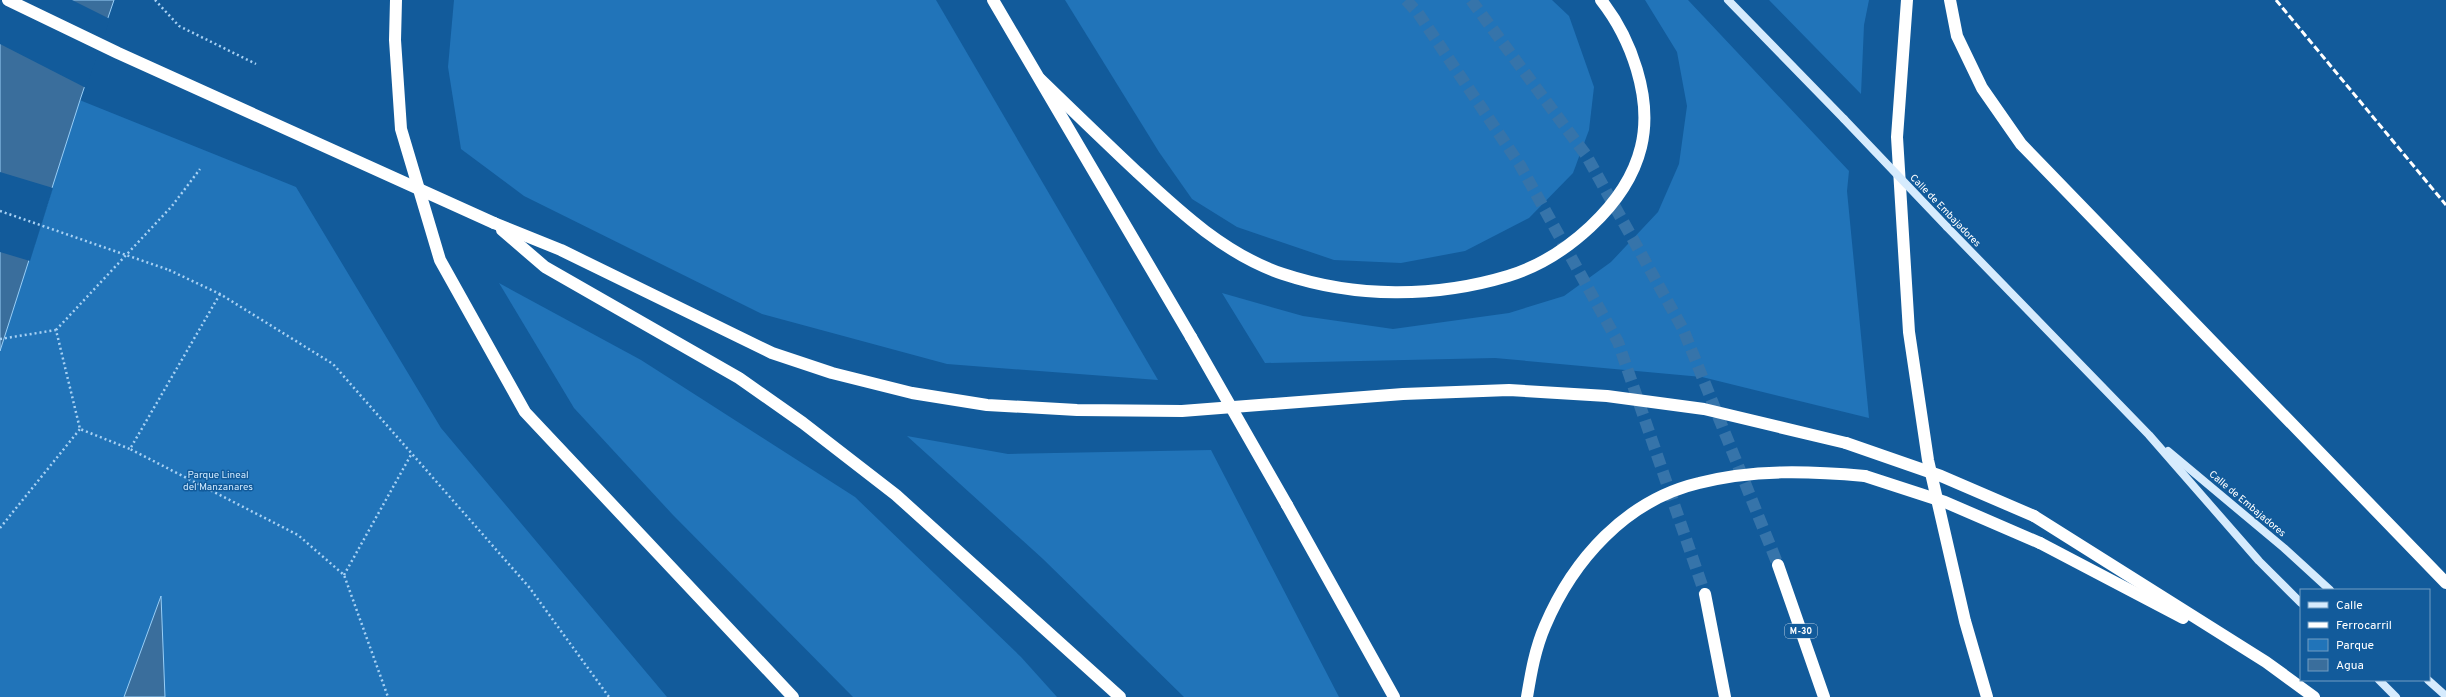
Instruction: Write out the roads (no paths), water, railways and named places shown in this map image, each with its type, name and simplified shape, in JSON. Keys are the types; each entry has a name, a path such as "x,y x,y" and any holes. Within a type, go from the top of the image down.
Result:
{"highway":[{"path":"8,0 118,53 494,222 561,250 772,353 832,373 912,393 979,404 1077,410 1182,411 1403,394 1509,390 1607,396 1704,409 1846,443 1941,476 2034,516 2266,662 2314,697"},
{"path":"396,0 395,40 401,129 440,260 525,412 793,697"},
{"path":"993,0 1191,337 1394,697"},
{"path":"1040,79 1174,207 1204,233 1241,255 1282,274 1343,288 1374,292 1422,293 1468,287 1510,275 1549,258 1582,235 1604,214 1629,180 1641,149 1646,117 1633,57 1621,29 1601,0"},
{"path":"1907,0 1897,137 1909,332 1928,460 1965,621 1986,697"},
{"path":"1950,0 1956,36 1982,88 2021,144 2446,583"},
{"path":"494,222 545,267 739,378 803,423 896,495 1120,697"},
{"path":"1527,697 1528,679 1545,621 1563,588 1591,549 1624,519 1663,496 1696,483 1747,475 1803,471 1865,476 1945,502 2040,543 2266,662"},
{"name":"M-30","path":"1778,565 1824,697"},
{"path":"1705,594 1725,697"}],"main road":[{"name":"Calle de Embajadores","path":"1728,0 2149,435 2259,561 2300,602"},
{"name":"Calle de Embajadores","path":"2149,435 2284,548 2329,589"},
{"path":"2380,681 2396,697"},
{"path":"2429,681 2446,696"}],"water":[{"path":"0,0 114,0 81,97 0,351"},
{"path":"161,596 165,697 124,697"}],"tunnel":[{"path":"1406,0 1418,13 1520,165 1618,342 1705,594"},
{"path":"1471,0 1586,155 1683,329 1778,565"}],"railway":[{"path":"2276,0 2446,205"}],"park label":[{"name":"Parque Lineal del Manzanares","path":"218,480"}]}
